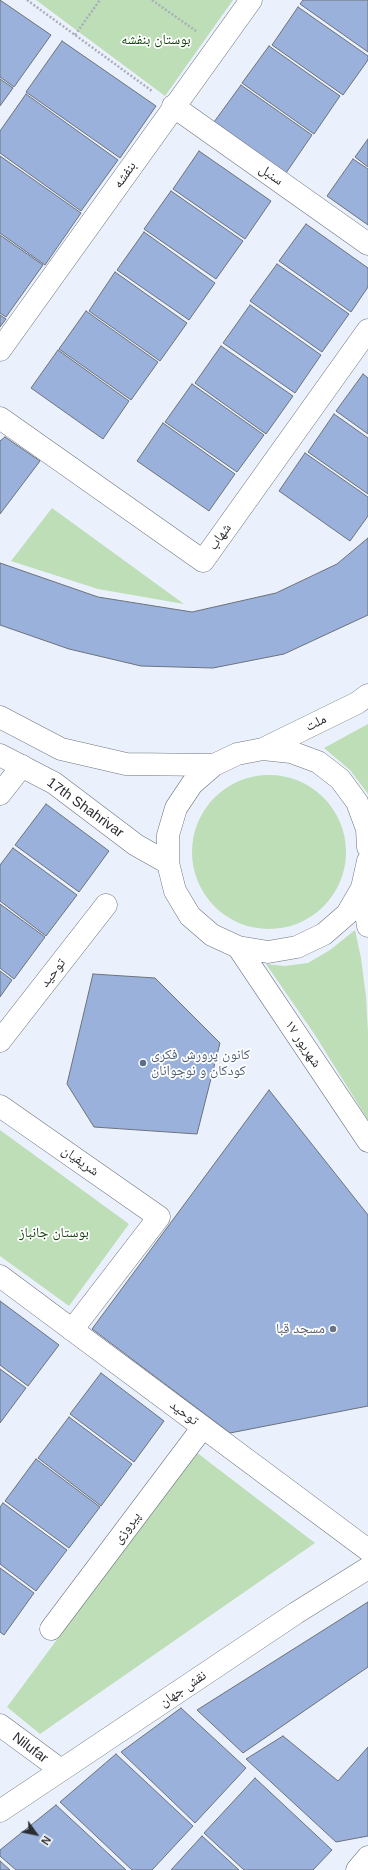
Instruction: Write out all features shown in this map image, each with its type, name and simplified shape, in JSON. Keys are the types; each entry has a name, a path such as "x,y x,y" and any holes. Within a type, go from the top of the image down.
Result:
{"street":[{"name":"بنفشه","path":"0,350 173,106 251,0"},
{"name":"سنبل","path":"173,106 368,244"},
{"name":"شهاب","path":"0,418 203,561 368,330"},
{"name":"ملت","path":"263,749 357,703 368,695"},
{"path":"0,717 61,749 126,764 214,765"},
{"path":"368,847 367,828 357,802 340,779 318,762 291,752 263,749 237,754 214,765 192,784 176,808 168,835 168,863 175,891 190,916 212,935 238,947 268,952 297,947 324,934 347,914 362,888 368,861"},
{"name":"17th Shahrivar","path":"0,755 54,783 136,845 168,863"},
{"path":"0,794 22,766"},
{"path":"362,888 368,926"},
{"name":"توحید","path":"0,1041 106,905"},
{"name":"۱۷ شهریور","path":"238,947 368,1141"},
{"name":"شریفیان","path":"0,1106 159,1217 72,1330"},
{"name":"توحید","path":"0,1276 368,1550"},
{"name":"پیروزی","path":"52,1629 203,1427"},
{"name":"نقش جهان","path":"0,1811 296,1613 368,1568"},
{"name":"Nilufar","path":"0,1725 61,1770"},
{"path":"357,1870 368,1857"}],"path":[{"path":"27,0 173,106"},
{"path":"75,35 100,0"},
{"path":"152,0 218,46"}],"green space":[{"name":"بوستان بنفشه","path":"36,0 233,0 165,96"},
{"path":"52,508 184,604 98,589 11,561"},
{"path":"368,724 368,794 350,770 324,748"},
{"path":"269,775 284,777 305,784 312,788 328,803 333,809 340,823 346,852 344,867 337,888 333,895 318,911 312,916 298,923 269,929 254,927 233,920 226,916 210,901 205,895 198,881 192,852 194,837 201,816 205,809 220,793 226,788 240,781"},
{"path":"355,930 361,958 366,997 368,1033 368,1120 315,1035 266,964 284,966 308,963 330,950"},
{"name":"بوستان جانباز","path":"0,1130 129,1224 69,1306 0,1256"},
{"path":"196,1452 315,1543 40,1734 7,1707"}],"building":[{"path":"0,0 51,35 14,87 0,77"},
{"path":"303,0 368,0 368,52 300,4"},
{"path":"298,7 368,56 368,60 343,95 272,45"},
{"path":"62,41 156,106 120,158 26,92"},
{"path":"269,46 340,96 314,134 242,83"},
{"path":"0,79 13,88 0,106"},
{"path":"241,85 312,135 286,173 214,122"},
{"path":"26,94 118,160 81,211 0,153 0,131"},
{"path":"368,139 368,167 355,157"},
{"path":"199,151 271,201 245,239 173,189"},
{"path":"0,156 81,213 45,265 0,233"},
{"path":"353,159 368,169 368,225 327,196"},
{"path":"171,191 243,241 216,279 144,229"},
{"path":"306,224 368,268 368,287 351,312 279,261"},
{"path":"144,232 215,283 189,320 117,270"},
{"path":"0,235 43,265 6,317 0,313"},
{"path":"277,264 349,314 322,352 250,301"},
{"path":"115,272 187,323 160,361 89,311"},
{"path":"250,305 321,355 295,393 223,343"},
{"path":"86,311 158,362 131,400 59,349"},
{"path":"0,315 6,319 0,327"},
{"path":"221,346 293,396 266,434 195,383"},
{"path":"58,350 129,401 103,439 31,388"},
{"path":"363,374 368,378 368,434 336,411"},
{"path":"192,384 264,435 237,472 165,422"},
{"path":"334,414 368,438 368,494 308,452"},
{"path":"163,423 235,474 209,511 137,461"},
{"path":"5,437 40,461 0,514 0,441"},
{"path":"305,453 368,497 368,516 350,541 279,491"},
{"path":"368,538 368,615 284,654 213,668 141,666 69,649 0,625 0,563 98,597 192,612 276,593 337,564"},
{"path":"46,804 109,851 79,892 15,845"},
{"path":"13,848 77,895 46,936 0,901 0,865"},
{"path":"0,904 45,937 14,979 0,968"},
{"path":"0,971 12,980 0,997"},
{"name":"کانون پرورش فکری کودکان و نوجوانان","path":"93,974 155,978 220,1043 197,1134 94,1127 67,1084"},
{"name":"مسجد قبا","path":"269,1090 368,1215 368,1406 230,1433 92,1329"},
{"path":"0,1301 59,1345 28,1386 0,1365"},
{"path":"0,1369 26,1388 0,1423"},
{"path":"101,1373 164,1421 134,1462 70,1414"},
{"path":"69,1417 132,1464 101,1506 38,1458"},
{"path":"36,1459 100,1507 69,1548 5,1501"},
{"path":"3,1503 67,1550 36,1591 0,1564 0,1507"},
{"path":"0,1568 34,1593 4,1635 0,1632"},
{"path":"368,1602 368,1667 243,1753 197,1710"},
{"path":"181,1708 246,1768 195,1823 121,1752"},
{"path":"283,1736 338,1781 368,1747 368,1836 336,1842 246,1759"},
{"path":"116,1754 193,1826 152,1870 132,1870 60,1802"},
{"path":"255,1778 332,1850 313,1870 244,1870 204,1833"},
{"path":"56,1805 126,1870 16,1870 0,1856 0,1850"},
{"path":"202,1836 239,1870 171,1870"},
{"path":"0,1861 10,1870 0,1870"}],"place":[{"name":"کانون پرورش فکری کودکان و نوجوانان","path":"143,1063"},
{"name":"مسجد قبا","path":"333,1329"}]}
